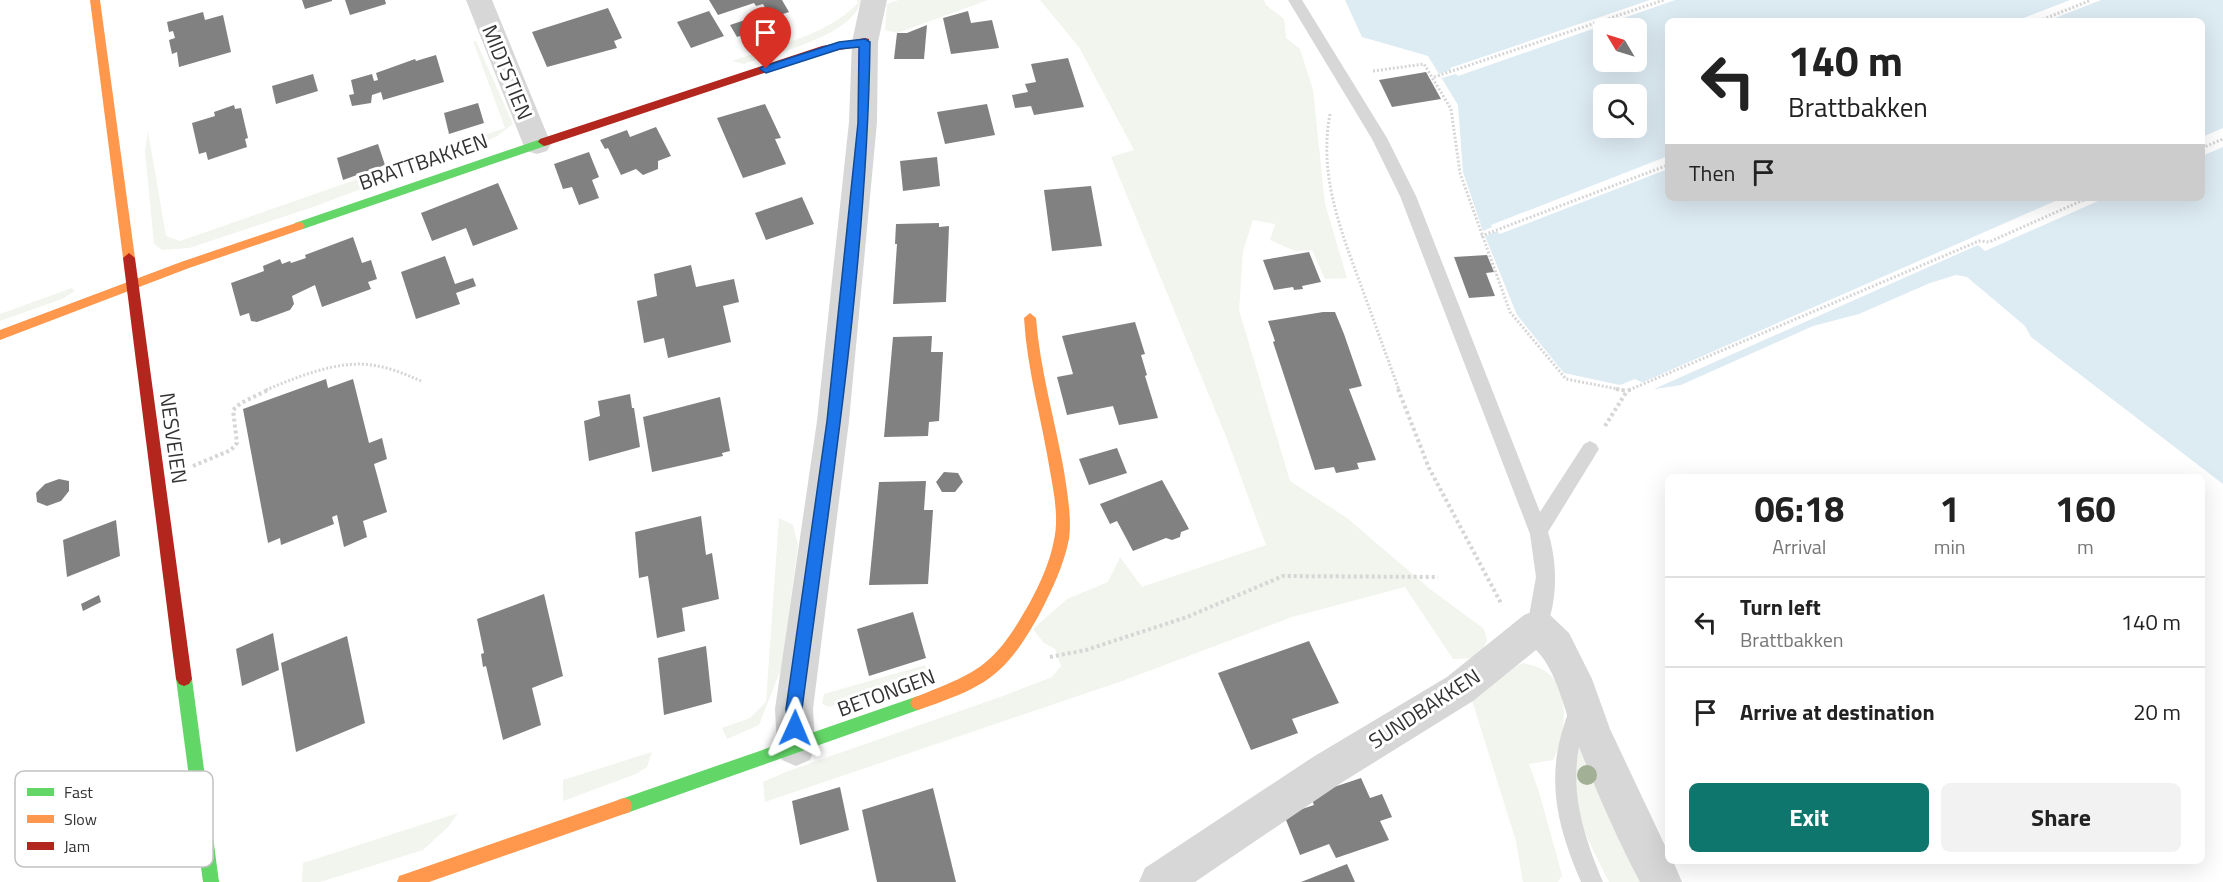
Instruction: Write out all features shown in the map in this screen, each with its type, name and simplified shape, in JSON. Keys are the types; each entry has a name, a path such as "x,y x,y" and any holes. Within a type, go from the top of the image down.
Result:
{"street":[{"name":"NESVEIEN","path":"95,0 196,771"},
{"name":"MIDTSTIEN","path":"479,0 537,144"},
{"path":"796,747 794,709 833,421 863,123 865,42 874,0"},
{"name":"BRATTBAKKEN","path":"0,335 185,265 537,144 833,47 865,42"},
{"name":"BETONGEN","path":"405,882 966,686 991,670 1017,637 1047,587 1058,556 1063,525 1057,480 1032,347 1030,318"},
{"path":"1531,632 1556,645 1573,679 1581,704 1648,856 1662,882"},
{"name":"SUNDBAKKEN","path":"1159,882 1326,770 1460,690 1531,632"},
{"name":"NESVEIEN","path":"209,867 211,882"}],"lane":[{"path":"1295,0 1379,138 1408,196 1526,501 1540,529 1547,564 1545,596 1531,632"},
{"path":"1540,529 1590,449"},
{"path":"1581,704 1567,746 1564,803 1578,852 1592,882"}],"path":[{"path":"1434,77 1664,0"},
{"path":"2046,18 2091,0"},
{"path":"1371,72 1424,64 1434,77 1451,109 1460,173 1510,312 1566,379 1627,391 1653,382 1979,241 1989,242 2081,201"},
{"path":"1349,88 1330,115 1325,134 1328,171 1339,222 1415,436 1429,468 1503,606 1531,632"},
{"path":"2205,147 2223,139"},
{"path":"1481,236 1665,166"},
{"path":"190,468 231,450 237,443 233,410 249,397 333,367 349,364 390,368 421,381"},
{"path":"1590,449 1627,391"},
{"path":"991,670 1086,650 1164,624 1283,576 1438,577"}],"shaded area":[{"path":"857,0 861,0 855,12 829,33 793,49 744,64 732,61 815,32 845,14 858,3"},
{"path":"899,0 988,0 897,33 885,30 887,4"},
{"path":"1040,0 1264,0 1266,5 1284,19 1286,38 1300,49 1313,90 1325,204 1347,278 1325,279 1312,250 1295,251 1270,240 1275,224 1253,220 1243,251 1239,310 1290,481 1347,518 1430,589 1484,629 1487,640 1481,652 1475,657 1453,659 1405,587 1292,617 1125,680 765,802 763,782 788,771 1052,677 1061,666 1055,649 1044,643 1033,629 1067,599 1108,582 1120,557 1142,587 1266,545 1227,439 1111,157 1134,150 1079,47"},
{"path":"1345,0 2223,0 2223,484 2031,337 2025,326 1967,277 1956,275 1930,283 1859,314 1813,326 1681,385 1656,389 1635,379 1620,385 1564,373 1517,315 1483,231 1463,172 1458,105 1428,56 1362,37"},
{"path":"473,41 476,41 513,124 496,137 414,169 411,160 505,128"},
{"path":"148,131 166,236 180,241 389,168 393,177 313,207 189,248 162,250 154,244 145,151"},
{"path":"72,288 75,291 62,299 0,321 0,314"},
{"path":"779,518 793,525 798,545 781,669 759,725 727,739 722,728 750,718 766,702"},
{"path":"1523,663 1549,674 1561,692 1563,703 1561,740 1553,760 1529,764 1562,875 1558,882 1523,882 1516,841 1472,700 1509,670"},
{"path":"925,665 927,671 922,676 829,707 822,704 824,694"},
{"path":"1580,739 1646,882 1609,882 1589,842 1580,821 1574,792"},
{"path":"652,752 647,767 636,774 563,801 563,780"},
{"path":"458,813 448,827 423,850 320,882 302,882 303,863"}],"pier":[{"path":"1650,0 1675,0 1624,18 1597,18"},
{"path":"2070,0 2101,0 2055,18 2024,18"},
{"path":"1593,19 1593,29 1458,76 1456,74 1442,78 1439,74 1451,70 1450,68"},
{"path":"2223,128 2223,147 2205,155 2205,136"},
{"path":"1665,157 1665,170 1500,234 1497,231 1485,236 1483,231 1492,227 1491,225"},
{"path":"2055,201 2098,201 1985,251 1978,245 1654,389 1641,383"}],"building":[{"path":"302,0 332,0 332,1 305,9"},
{"path":"345,0 385,0 386,4 350,15"},
{"path":"709,0 782,0 789,12 771,18 763,4 756,6 754,3 718,15"},
{"path":"608,8 622,38 614,41 617,48 547,67 532,32"},
{"path":"709,11 724,36 691,48 677,22"},
{"path":"968,11 971,23 992,20 999,48 951,54 943,18"},
{"path":"203,12 205,20 223,15 231,52 179,67 177,52 172,54 169,40 175,38 173,31 169,32 167,22"},
{"path":"757,16 764,27 737,37 730,25"},
{"path":"927,25 924,59 894,59 897,33 907,33"},
{"path":"436,55 444,82 383,100 381,92 372,95 371,103 352,106 349,95 354,94 351,80 372,74 374,81 378,80 376,73 415,59 416,61"},
{"path":"1068,58 1084,107 1034,115 1031,106 1015,108 1012,95 1028,92 1025,84 1036,82 1031,64"},
{"path":"1426,72 1441,99 1392,107 1379,80"},
{"path":"313,74 318,91 276,104 272,86"},
{"path":"478,103 484,123 449,134 444,113"},
{"path":"765,104 781,138 775,139 786,164 743,178 717,118"},
{"path":"987,104 995,135 945,144 937,112"},
{"path":"234,105 235,109 241,108 248,138 245,139 247,147 208,160 206,152 199,154 192,123 215,116 214,112"},
{"path":"656,127 671,156 658,161 658,169 643,175 636,169 621,175 608,148 605,149 600,140 627,130 630,137"},
{"path":"378,144 385,165 343,180 337,158"},
{"path":"589,152 599,177 592,180 599,198 579,205 572,187 563,189 554,164"},
{"path":"937,157 940,186 903,191 900,161"},
{"path":"498,183 518,229 473,246 466,228 432,241 421,213"},
{"path":"1091,186 1102,246 1052,251 1044,190"},
{"path":"802,197 814,224 766,240 755,213"},
{"path":"939,223 939,227 949,226 946,302 893,304 896,224"},
{"path":"353,237 362,263 371,260 377,279 368,282 371,289 322,307 315,285 292,296 294,304 290,310 257,322 251,321 249,313 240,316 231,283 264,271 263,266 280,259 282,264 290,261 291,263 306,258 305,255"},
{"path":"1309,252 1321,282 1302,286 1303,289 1294,290 1293,287 1274,290 1263,260"},
{"path":"1487,255 1494,272 1486,273 1495,296 1469,298 1454,257"},
{"path":"445,256 455,284 473,278 476,286 456,293 460,304 416,319 401,272"},
{"path":"691,265 696,287 734,279 739,302 723,306 731,342 668,358 664,338 644,343 637,301 657,296 654,274"},
{"path":"1335,312 1344,334 1362,386 1349,389 1376,460 1357,463 1359,469 1336,473 1334,467 1315,470 1268,321"},
{"path":"1135,322 1145,354 1141,355 1147,375 1145,376 1158,418 1119,425 1113,406 1067,415 1057,377 1073,374 1062,336"},
{"path":"932,336 931,352 943,352 939,421 929,422 928,436 884,437 893,337"},
{"path":"326,379 328,388 353,379 369,443 382,438 387,459 374,464 387,512 363,521 367,537 344,547 337,515 332,517 334,524 281,545 280,538 268,543 243,409"},
{"path":"630,394 640,447 589,461 584,421 600,416 598,401"},
{"path":"720,397 730,451 722,453 723,456 652,472 643,417"},
{"path":"1117,448 1127,473 1089,485 1079,459"},
{"path":"944,472 958,473 963,482 955,492 942,492 936,482"},
{"path":"59,479 69,481 69,491 61,501 47,506 37,502 36,493 45,484"},
{"path":"1162,480 1189,529 1181,532 1180,537 1172,540 1166,538 1133,551 1117,521 1110,524 1100,504"},
{"path":"926,481 924,510 933,510 928,584 869,585 879,482"},
{"path":"701,516 706,555 712,553 719,599 682,608 685,631 657,638 648,576 639,578 635,532"},
{"path":"116,520 120,556 67,577 63,540"},
{"path":"544,594 563,676 532,688 541,725 503,740 486,666 483,667 481,654 484,653 477,619"},
{"path":"99,595 101,602 83,611 81,604"},
{"path":"913,612 926,658 869,676 857,629"},
{"path":"273,633 279,670 242,686 236,649"},
{"path":"347,636 365,723 296,752 281,663"},
{"path":"1309,641 1339,703 1292,719 1298,733 1251,750 1218,673"},
{"path":"706,646 712,702 664,715 658,658"},
{"path":"1361,778 1370,798 1382,794 1392,817 1380,821 1389,840 1336,858 1329,844 1300,855 1284,815 1314,805 1310,795"},
{"path":"840,787 849,830 800,845 792,801"},
{"path":"933,788 956,882 877,882 862,810"},
{"path":"1347,864 1355,882 1301,882"}],"traffic: fast":[{"path":"299,226 544,142"},
{"path":"184,679 196,771"},
{"path":"624,806 918,703"},
{"path":"209,867 211,882"}],"traffic: slow":[{"path":"95,0 129,258"},
{"path":"0,335 185,265 299,226"},
{"path":"918,703 973,681 1001,660 1038,603 1062,539 1063,523 1055,457 1032,347 1030,318"},
{"path":"405,882 624,806"}],"traffic: jam":[{"path":"544,142 826,49 865,42"},
{"path":"129,258 184,679"}],"route":[{"path":"766,69 839,45 865,42 863,123 847,286 833,421 794,709 795,728"}]}
